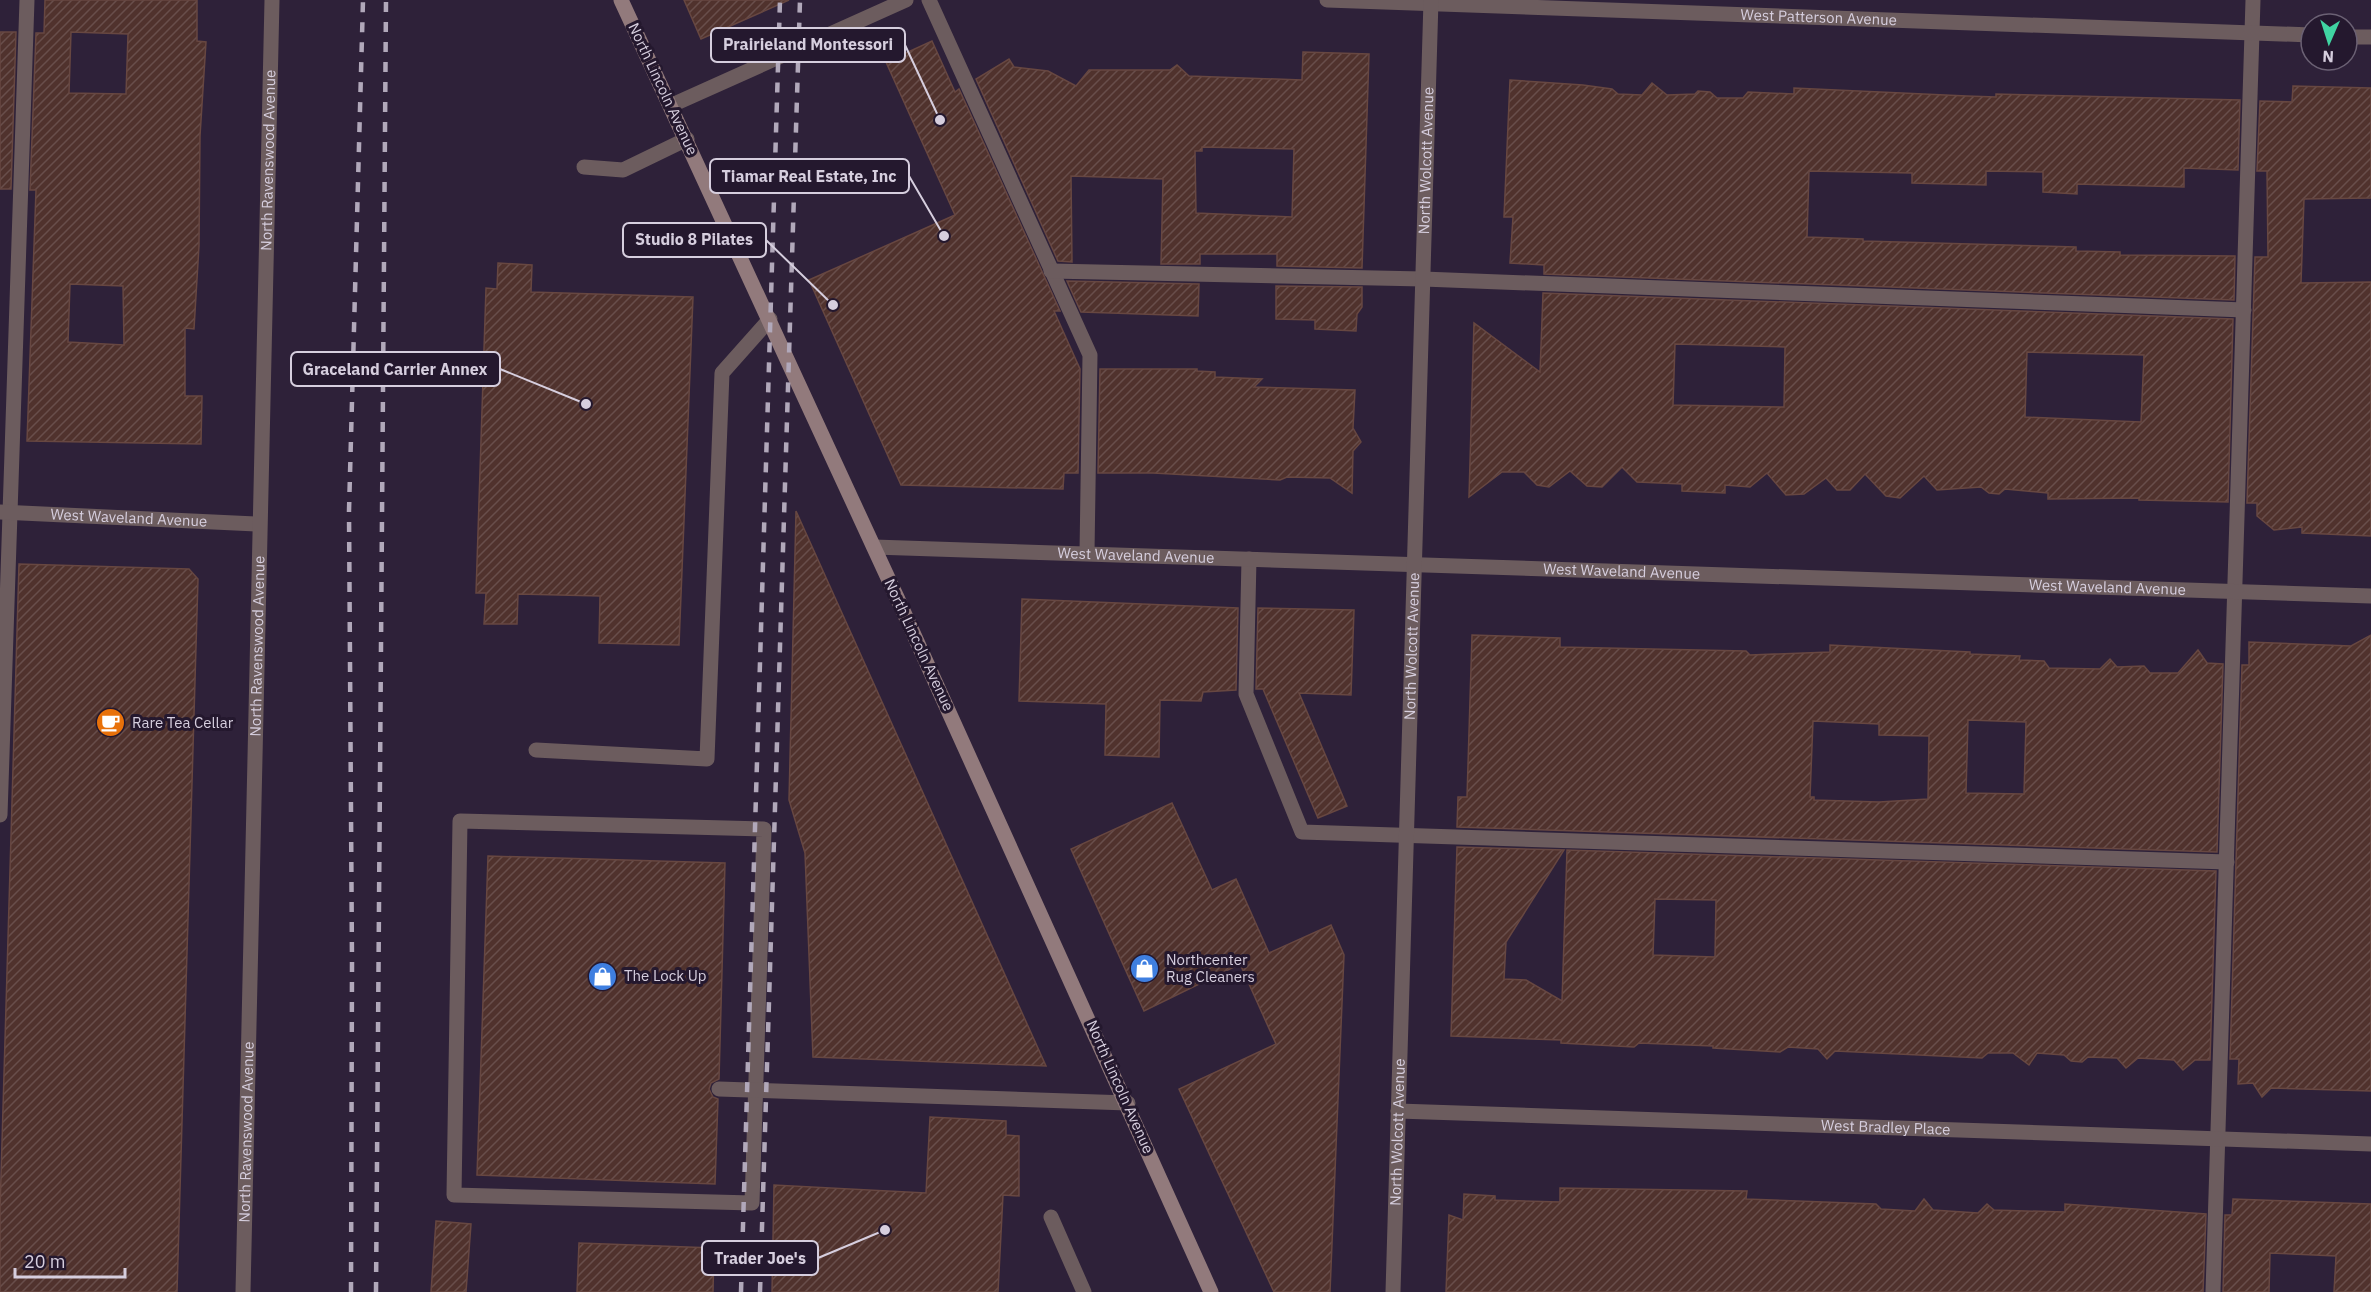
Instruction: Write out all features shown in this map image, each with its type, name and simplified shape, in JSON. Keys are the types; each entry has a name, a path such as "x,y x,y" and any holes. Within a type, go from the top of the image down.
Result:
{"main road":[{"name":"North Lincoln Avenue","path":"621,0 770,319 1128,1103 1211,1292"}],"street":[{"path":"0,816 5,512 27,0"},
{"name":"North Ravenswood Avenue","path":"243,1292 258,524 272,0"},
{"path":"672,105 906,0"},
{"path":"929,0 1090,355 1087,553"},
{"name":"West Patterson Avenue","path":"1327,0 2299,35"},
{"path":"2213,1292 2253,0"},
{"name":"North Wolcott Avenue","path":"1393,1292 1431,2"},
{"path":"584,167 623,170 687,139"},
{"path":"1052,271 1423,279 2244,310"},
{"path":"536,750 707,759 722,373 770,319"},
{"name":"West Waveland Avenue","path":"5,512 258,524"},
{"name":"West Waveland Avenue","path":"874,547 2371,596"},
{"path":"1249,559 1246,694 1302,832 2227,862"},
{"path":"460,821 764,829 756,1090 752,1203 454,1195 460,821"},
{"path":"718,1089 1128,1103"},
{"name":"West Bradley Place","path":"1398,1111 2371,1144"},
{"path":"1051,1217 1084,1292"}],"path":[{"path":"752,172 755,164"}],"building":[{"path":"45,0 197,0 197,41 206,42 200,136 199,246 194,329 185,328 185,396 202,396 201,444 27,441 36,190 30,190 36,33 44,33","holes":["71,32 128,34 126,94 69,93","70,284 123,286 124,345 68,342"]},
{"path":"684,0 789,0 701,39"},
{"path":"0,32 16,32 11,189 0,189"},
{"path":"932,41 955,92 959,89 1060,311 1054,311 1080,369 1078,473 1064,473 1063,489 901,485 809,280 955,215 886,62"},
{"path":"1303,52 1369,54 1362,268 1277,266 1277,254 1200,254 1200,264 1161,264 1163,179 1071,176 1072,262 1058,261 976,79 1009,59 1014,67 1048,71 1076,86 1089,70 1170,70 1177,65 1189,76 1302,80","holes":["1202,147 1294,149 1292,217 1196,213 1195,151 1202,151"]},
{"path":"1510,80 1583,85 1612,89 1618,94 1642,95 1652,83 1667,95 1695,94 1698,91 1710,92 1717,98 1743,98 1748,92 1794,94 1794,88 1996,97 1996,94 2240,100 2238,170 2184,168 2184,187 2077,184 2077,194 2043,192 2043,172 1986,171 1986,185 1912,183 1912,173 1809,171 1807,237 1863,239 1863,241 2076,247 2076,251 2120,252 2120,255 2235,256 2234,300 1544,274 1544,265 1510,263 1513,217 1504,217"},
{"path":"2293,86 2371,88 2371,198 2304,199 2301,283 2371,282 2371,536 2302,533 2302,527 2274,530 2257,516 2257,503 2247,503 2255,257 2268,257 2267,171 2257,171 2260,101 2292,102"},
{"path":"498,263 532,265 531,292 693,297 679,645 599,643 600,596 518,594 517,624 484,624 486,593 476,593 486,288 497,289"},
{"path":"1067,281 1199,284 1198,316 1081,312"},
{"path":"1276,286 1362,287 1362,307 1357,314 1356,331 1315,329 1315,320 1276,319"},
{"path":"1543,293 2233,319 2228,502 2139,500 2139,498 2048,499 2048,493 2005,489 1999,494 1989,493 1981,487 1937,490 1924,476 1900,498 1886,496 1865,474 1850,490 1837,490 1826,478 1804,494 1786,495 1767,473 1750,487 1725,485 1725,493 1682,491 1682,484 1637,482 1622,467 1602,487 1587,486 1570,471 1549,487 1537,485 1524,472 1502,472 1469,497 1474,323 1540,372","holes":["1675,344 1785,347 1784,407 1673,405","2027,352 2144,355 2141,422 2025,417"]},
{"path":"1100,369 1197,369 1197,371 1215,372 1215,377 1262,379 1254,387 1355,390 1353,428 1361,442 1353,451 1352,493 1330,478 1287,477 1280,480 1153,473 1098,473"},
{"path":"796,511 1046,1066 813,1057 805,853 789,800"},
{"path":"19,564 189,569 198,579 177,1292 0,1292 0,1210"},
{"path":"1022,599 1238,608 1236,690 1203,692 1201,701 1160,700 1159,757 1105,755 1106,704 1019,701"},
{"path":"1258,608 1354,610 1351,695 1299,693 1347,806 1318,818 1263,689 1256,689"},
{"path":"1472,635 1560,638 1560,647 1746,651 1750,655 1830,652 1830,645 1970,652 1970,654 2020,656 2019,660 2044,661 2049,668 2100,669 2110,659 2117,667 2144,666 2150,673 2178,673 2198,650 2207,663 2223,664 2217,852 1457,827 1458,797 1467,797","holes":["1968,720 2026,722 2024,794 1966,793","1813,721 1879,724 1879,735 1929,736 1928,799 1879,802 1814,800 1814,797 1810,797"]},
{"path":"2371,635 2371,1091 2271,1088 2262,1097 2253,1083 2238,1084 2239,1059 2230,1059 2242,665 2249,665 2249,642 2351,646"},
{"path":"1172,803 1212,890 1236,879 1269,953 1331,925 1344,955 1330,1292 1274,1292 1179,1089 1276,1044 1240,964 1144,1011 1071,849"},
{"path":"1457,847 1564,850 1506,942 1504,979 1526,980 1562,1001 1567,850 2216,871 2210,1060 2195,1060 2183,1070 2174,1060 2138,1058 2126,1068 2117,1058 2088,1057 2082,1062 2071,1061 2064,1055 2037,1053 2029,1065 2013,1053 1988,1053 1982,1058 1835,1051 1827,1059 1818,1049 1788,1047 1780,1052 1713,1048 1713,1046 1639,1043 1634,1047 1561,1043 1561,1040 1451,1036","holes":["1655,899 1716,900 1715,957 1653,955"]},
{"name":"The Lock Up","path":"488,856 725,863 719,1079 711,1083 709,1089 713,1097 718,1099 715,1184 477,1175"},
{"path":"930,1117 1006,1121 1006,1135 1019,1136 1019,1196 1003,1195 998,1292 772,1292 774,1185 926,1193"},
{"path":"1560,1188 1747,1191 1746,1199 1876,1204 1881,1209 1915,1211 1924,1199 1933,1210 1978,1213 1987,1204 1994,1210 2065,1212 2065,1204 2206,1214 2203,1292 1446,1292 1449,1215 1463,1220 1464,1194 1495,1196 1495,1200 1560,1202"},
{"path":"2233,1199 2371,1204 2371,1292 2334,1292 2336,1256 2270,1253 2269,1292 2223,1292 2225,1215 2232,1215"},
{"path":"436,1221 471,1224 466,1292 431,1292"},
{"path":"579,1243 714,1248 713,1292 577,1292"}],"railway":[{"path":"351,1292 352,963 349,511 363,0"},
{"path":"376,1292 386,0"},
{"path":"741,1292 780,0"},
{"path":"760,1292 800,0"}],"place":[{"name":"Prairieland Montessori","path":"940,120"},
{"name":"Tiamar Real Estate, Inc","path":"944,236"},
{"name":"Studio 8 Pilates","path":"833,305"},
{"name":"Graceland Carrier Annex","path":"586,404"},
{"name":"Rare Tea Cellar","path":"111,723"},
{"name":"Northcenter Rug Cleaners","path":"1145,969"},
{"name":"The Lock Up","path":"603,976"},
{"name":"Trader Joe's","path":"885,1230"}]}
